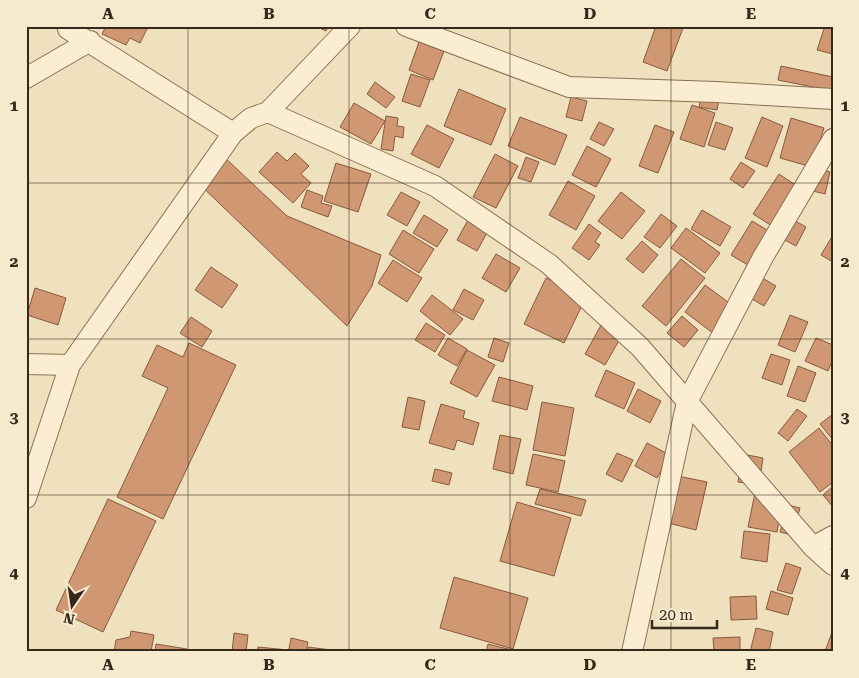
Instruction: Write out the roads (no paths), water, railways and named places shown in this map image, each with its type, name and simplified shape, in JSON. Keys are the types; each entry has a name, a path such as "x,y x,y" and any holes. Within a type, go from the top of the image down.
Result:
{"street":[{"path":"70,26 68,29 90,41 233,133"},
{"path":"26,498 70,365 233,133 251,118 268,112 350,26"},
{"path":"406,26 569,87 716,92 833,99"},
{"path":"26,78 90,41"},
{"path":"268,112 435,186 549,264 640,347 813,547 833,565"},
{"path":"632,652 687,402 763,257 833,138"},
{"path":"26,364 70,365"},
{"path":"813,547 833,536"}]}
